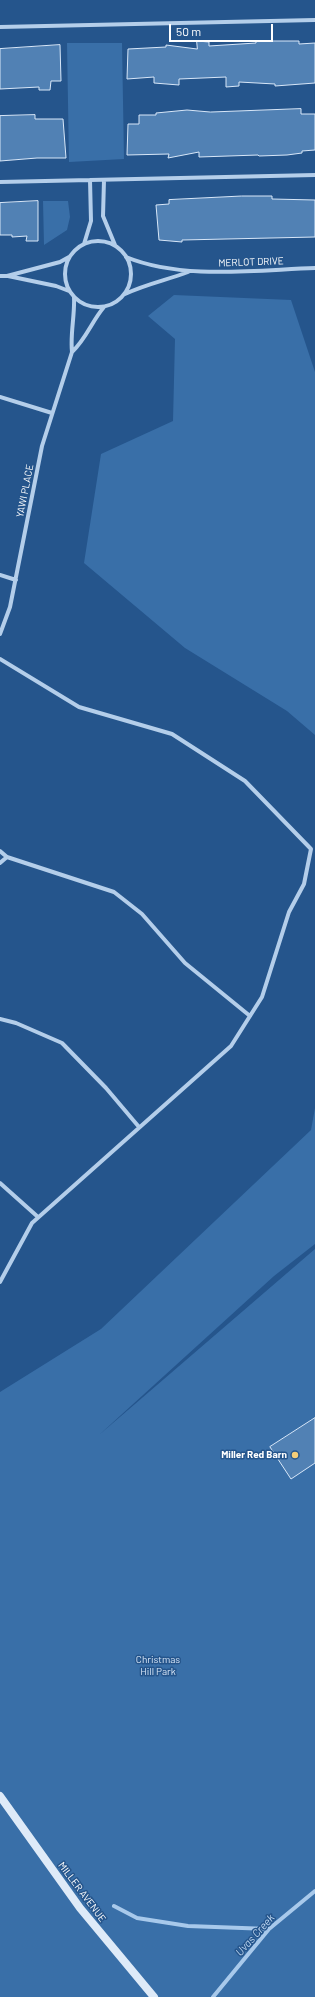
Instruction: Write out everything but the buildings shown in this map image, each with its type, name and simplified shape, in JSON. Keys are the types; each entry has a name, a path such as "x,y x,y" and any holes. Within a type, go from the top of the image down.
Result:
{"street":[{"path":"0,27 315,20"},
{"path":"0,182 315,175"},
{"path":"84,244 90,231 91,221 90,180"},
{"name":"MERLOT DRIVE","path":"104,180 103,216 107,229 116,246 126,257 131,269 131,277 125,294"},
{"path":"105,306 91,307 83,304 74,297 69,291 64,275 66,264 78,247 84,244 98,241 116,246"},
{"path":"7,276 60,262 71,255"},
{"name":"MERLOT DRIVE","path":"126,257 152,266 188,272 315,268"},
{"name":"MERLOT DRIVE","path":"105,306 118,301 125,294 144,285 170,279 188,272"},
{"path":"0,276 7,276 56,286 69,291"},
{"path":"72,352 71,341 75,314 74,297"},
{"path":"72,352 80,344 89,327 105,306"},
{"name":"YAWI PLACE","path":"0,634 10,607 36,476 52,413 72,352"},
{"path":"0,397 52,413"},
{"path":"0,575 16,580"},
{"path":"0,659 79,707 172,734 245,781 311,849 304,884 289,912 262,997 231,1046 32,1223 0,1282"},
{"path":"0,851 7,857 114,892 142,914 185,963 250,1016"},
{"path":"0,862 7,857"},
{"path":"0,1019 16,1023 62,1043 106,1088 139,1127"},
{"path":"0,1183 38,1217"},
{"name":"MILLER AVENUE","path":"0,1796 87,1917 154,1997"}],"green space":[{"path":"67,43 122,43 124,159 69,162"},
{"path":"43,201 68,201 70,217 67,230 44,245"},
{"path":"174,295 291,300 315,372 315,735 287,711 185,648 84,563 101,454 173,421 175,339 148,316"},
{"name":"Christmas Hill Park","path":"315,1108 315,1244 274,1276 99,1435 315,1249 315,1997 0,1997 0,1392 101,1329 311,1130"}],"waterway":[{"name":"Uvas Creek","path":"213,1997 269,1929 315,1891"},
{"path":"114,1906 137,1918 188,1926 269,1929"}],"place":[{"name":"Miller Red Barn","path":"295,1455"}]}
